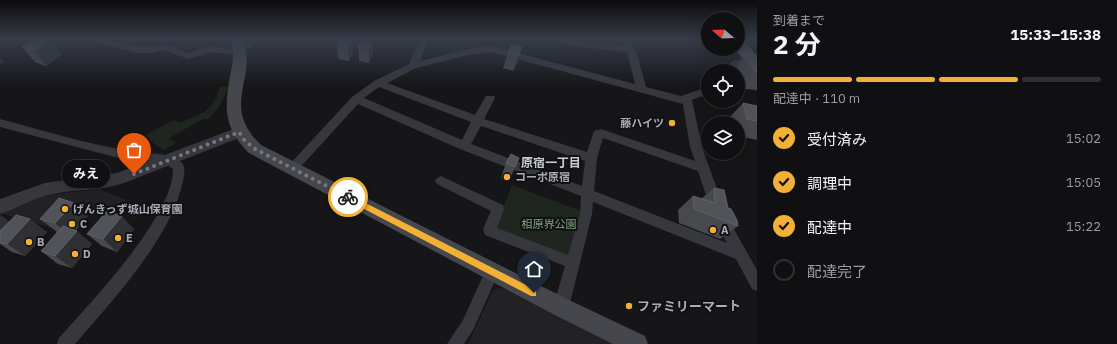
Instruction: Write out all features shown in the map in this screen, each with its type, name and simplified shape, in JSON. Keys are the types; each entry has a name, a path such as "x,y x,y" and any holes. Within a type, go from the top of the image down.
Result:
{"main road":[{"path":"237,55 233,110 235,124 245,141 255,149 492,272 638,344"}],"street":[{"path":"413,66 417,55"},
{"path":"292,169 356,99 378,83 413,66 457,55"},
{"path":"514,55 684,99 688,102 696,147 721,219 757,284"},
{"path":"631,55 641,88"},
{"path":"734,64 754,63"},
{"path":"378,83 478,121 591,158"},
{"path":"684,99 701,93"},
{"path":"464,146 490,98"},
{"path":"356,99 464,146 740,254"},
{"path":"0,123 115,153 169,160 178,167 178,175 170,203 147,242 113,287 65,344"},
{"path":"0,207 32,193 60,186 105,183 134,174 239,132"},
{"path":"561,307 586,214 591,158 598,134 601,133 703,168"},
{"path":"441,181 498,209 490,231 573,264"},
{"path":"456,344 468,325 492,272"}],"shaded area":[{"name":"げんきっず城山保育園","path":"99,189 129,201 115,220 74,210 56,229 0,213 37,196"},
{"path":"498,288 507,289 619,344 468,344 493,290"}],"green space":[{"path":"220,87 228,87 223,100 215,112 209,119 203,119 169,138 176,143 164,150 154,144 146,135 174,120 179,123 205,111 213,103"},
{"name":"相原界公園","path":"512,185 581,211 569,257 495,228"}],"building":[{"path":"747,55 757,56 757,73 744,57"},
{"path":"745,103 757,106 757,121 747,119 744,108"},
{"path":"511,154 519,158 515,167 506,163"},
{"path":"714,188 724,190 728,208 731,209 737,220 738,226 694,209 693,196 715,203"},
{"path":"59,198 74,203 55,223 40,219"},
{"path":"107,211 122,216 103,239 87,234"},
{"path":"16,215 30,219 7,244 0,242 0,231"},
{"path":"63,226 77,231 55,256 41,251"}],"way so far":[{"path":"134,174 239,132 245,141 270,158 348,197"}],"place":[{"name":"藤ハイツ","path":"672,123"},
{"name":"みえ","path":"134,174"},
{"name":"コーポ原宿","path":"507,177"},
{"name":"げんきっず城山保育園","path":"65,209"},
{"name":"C","path":"72,224"},
{"name":"A","path":"713,230"},
{"name":"E","path":"118,238"},
{"name":"B","path":"29,242"},
{"name":"D","path":"75,254"},
{"name":"ファミリーマート","path":"629,306"}],"district":[{"name":"原宿一丁目","path":"551,162"}],"route":[{"path":"348,197 534,293"}]}
